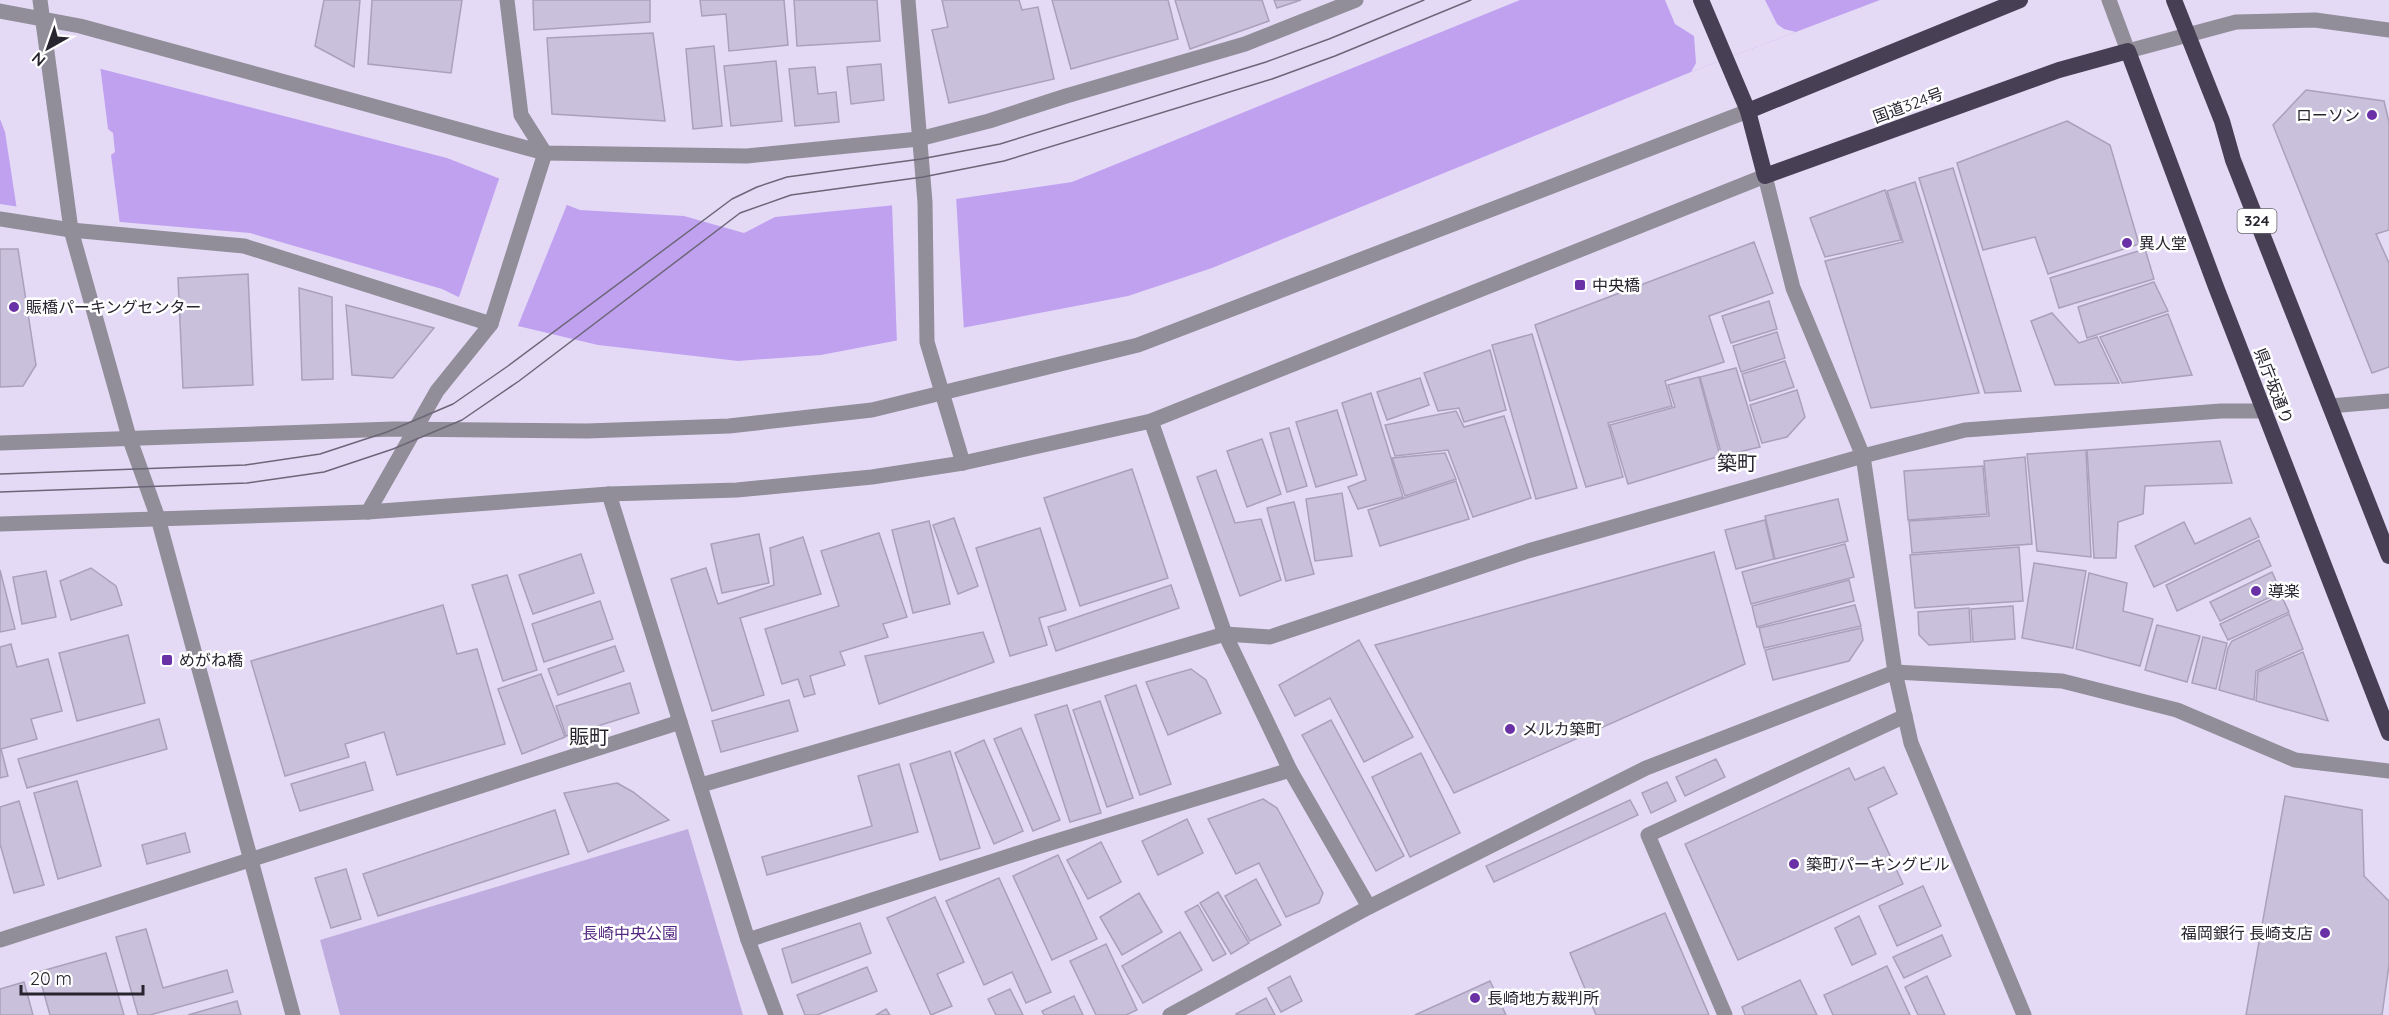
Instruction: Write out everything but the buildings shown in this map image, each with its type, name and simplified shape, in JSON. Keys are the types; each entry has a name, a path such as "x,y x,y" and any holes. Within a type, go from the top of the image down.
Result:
{"highway":[{"path":"1701,0 1748,111 1765,176"},
{"path":"1748,111 2020,0"},
{"name":"324","path":"2174,0 2222,121 2233,159 2389,556"},
{"name":"国道324号","path":"1765,176 2059,70 2128,51"},
{"name":"県庁坂通り","path":"2128,51 2216,287 2389,733"}],"street":[{"path":"40,0 71,230 129,437 158,518 293,1015"},
{"path":"368,513 436,391 491,324 545,153 521,115 507,0"},
{"path":"908,0 925,202 927,342 963,463"},
{"path":"0,11 80,26 545,153 747,156 919,139 989,121 1245,44 1356,0"},
{"path":"2109,0 2128,51 2236,22 2315,20 2389,30"},
{"path":"0,443 415,429 587,431 729,426 872,410 1138,345 1748,111"},
{"path":"0,524 368,513 609,494 737,490 872,477 963,463 1151,420 1765,176 1793,288 1863,456 1895,672 1911,743 2024,1015"},
{"path":"0,219 71,230 244,246 491,324"},
{"path":"2330,406 2389,401"},
{"path":"701,785 1225,634 1270,637 1528,551 1863,456 1965,430 2221,411 2265,411"},
{"path":"1151,420 1225,634 1290,770 1369,907"},
{"path":"609,494 748,940 776,1015"},
{"path":"1170,1015 1369,907 1646,768 1895,672 2062,681 2177,710 2295,760 2389,771"},
{"path":"1725,1015 1648,835 1905,716"},
{"path":"0,940 680,722"},
{"path":"748,940 1026,850 1290,770"}],"green space":[{"name":"長崎中央公園","path":"688,829 743,1015 340,1015 320,940"}],"shaded area":[{"path":"1520,0 1880,0 1691,72 1212,268 1128,296 821,355 738,361 598,345 518,326 442,289 250,233 120,222 0,204 0,43 447,158 580,210 684,216 744,233 775,217 956,199 1072,182"}],"pier":[{"path":"1665,0 1765,0 1777,24 1784,29 1796,32 1691,72 1696,63 1694,36 1675,24"},
{"path":"0,40 100,65 108,129 113,133 115,152 111,155 120,225 17,210 5,132 0,119"},
{"path":"500,176 568,202 517,328 458,300"},
{"path":"956,196 964,331 897,344 892,203"}],"tram line":[{"path":"0,474 245,465 320,454 387,432 453,404 508,366 732,199 757,187 787,177 921,159 1000,144 1266,62 1424,0"},
{"path":"0,492 247,483 324,472 393,449 462,420 519,381 740,213 791,195 923,177 1004,161 1272,79 1335,56 1471,0"}],"place":[{"name":"ローソン","path":"2372,115"},
{"name":"異人堂","path":"2127,243"},
{"name":"中央橋","path":"1580,285"},
{"name":"賑橋パーキングセンター","path":"14,307"},
{"name":"導楽","path":"2256,591"},
{"name":"めがね橋","path":"167,660"},
{"name":"メルカ築町","path":"1510,729"},
{"name":"築町パーキングビル","path":"1794,864"},
{"name":"福岡銀行 長崎支店","path":"2325,933"},
{"name":"長崎地方裁判所","path":"1475,998"}],"district":[{"name":"築町","path":"1737,463"},
{"name":"賑町","path":"589,737"}]}
